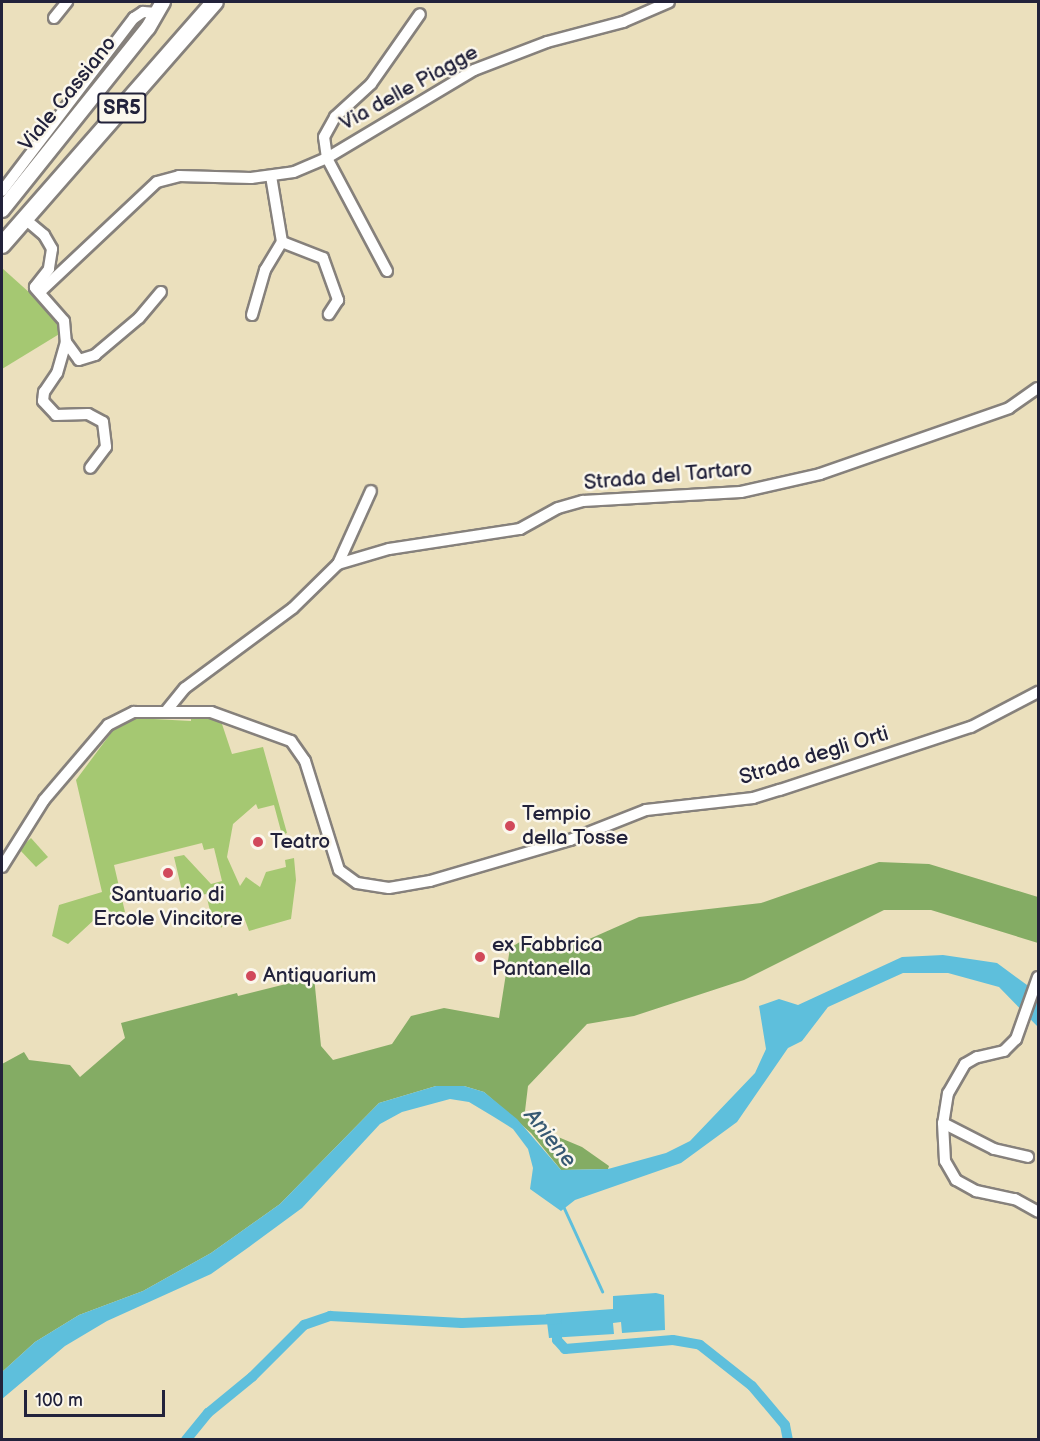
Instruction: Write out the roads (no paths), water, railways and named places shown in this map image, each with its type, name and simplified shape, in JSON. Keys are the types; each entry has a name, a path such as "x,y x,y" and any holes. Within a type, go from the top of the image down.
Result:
{"main road":[{"name":"SR5","path":"27,217 215,2"},
{"path":"2,245 27,217"}],"street":[{"path":"54,18 67,2"},
{"name":"Via delle Piagge","path":"35,288 44,288 157,182 179,176 271,176 327,158 474,70 547,42 623,22 669,2"},
{"path":"2,192 134,18 161,5"},
{"name":"Viale Cassiano","path":"2,210 161,5"},
{"path":"387,271 327,158 323,141 330,123 371,84 420,14"},
{"path":"252,315 265,270 282,242 271,176"},
{"path":"27,217 47,238 52,249 50,266 35,288 64,321 66,342 57,373 44,392 43,401 56,415 88,414 101,420 107,432 106,447 90,468"},
{"path":"282,242 322,258 338,300 329,314"},
{"path":"66,342 76,359 92,357 140,318 161,292"},
{"name":"Strada del Tartaro","path":"167,710 185,688 293,608 338,564 389,549 516,530 558,508 583,501 744,492 820,474 1008,408 1038,388"},
{"path":"338,564 370,491"},
{"name":"Strada degli Orti","path":"2,867 32,819 109,724 132,713 167,710 211,712 291,741 305,761 339,870 357,883 388,888 430,880 565,842 646,810 753,798 780,790 971,727 1038,692"},
{"path":"1038,979 1023,1023 1009,1048 965,1064 948,1094 943,1123 945,1161 956,1180 976,1191 1016,1199 1038,1212"},
{"path":"943,1123 994,1149 1028,1156"}],"water":[{"path":"943,955 997,963 1027,985 1038,995 1038,1027 999,987 948,973 903,973 828,1007 802,1041 788,1048 737,1122 681,1163 575,1200 561,1211 530,1189 533,1168 528,1149 513,1129 494,1117 469,1102 450,1099 402,1112 380,1124 302,1208 249,1247 211,1274 107,1321 65,1346 2,1399 2,1372 35,1342 79,1315 143,1291 211,1253 280,1204 379,1103 436,1086 464,1086 484,1092 517,1119 561,1170 608,1169 666,1153 690,1141 755,1073 766,1049 759,1006 779,999 798,1005 902,957"},
{"path":"656,1293 664,1295 665,1330 622,1333 621,1322 613,1323 614,1334 549,1338 546,1314 613,1309 613,1296"}],"waterway":[{"path":"563,1206 602,1291"},
{"path":"186,1440 208,1413 252,1377 304,1325 330,1316 462,1323 557,1319"},
{"path":"557,1324 557,1340 565,1349 673,1340 700,1345 752,1386 785,1425 788,1440"}],"place":[{"name":"Tempio della Tosse","path":"510,826"},
{"name":"Teatro","path":"258,842"},
{"name":"Santuario di Ercole Vincitore","path":"168,873"},
{"name":"ex Fabbrica Pantanella","path":"480,957"},
{"name":"Antiquarium","path":"251,976"}],"water label":[{"name":"Aniene","path":"550,1138"}]}
